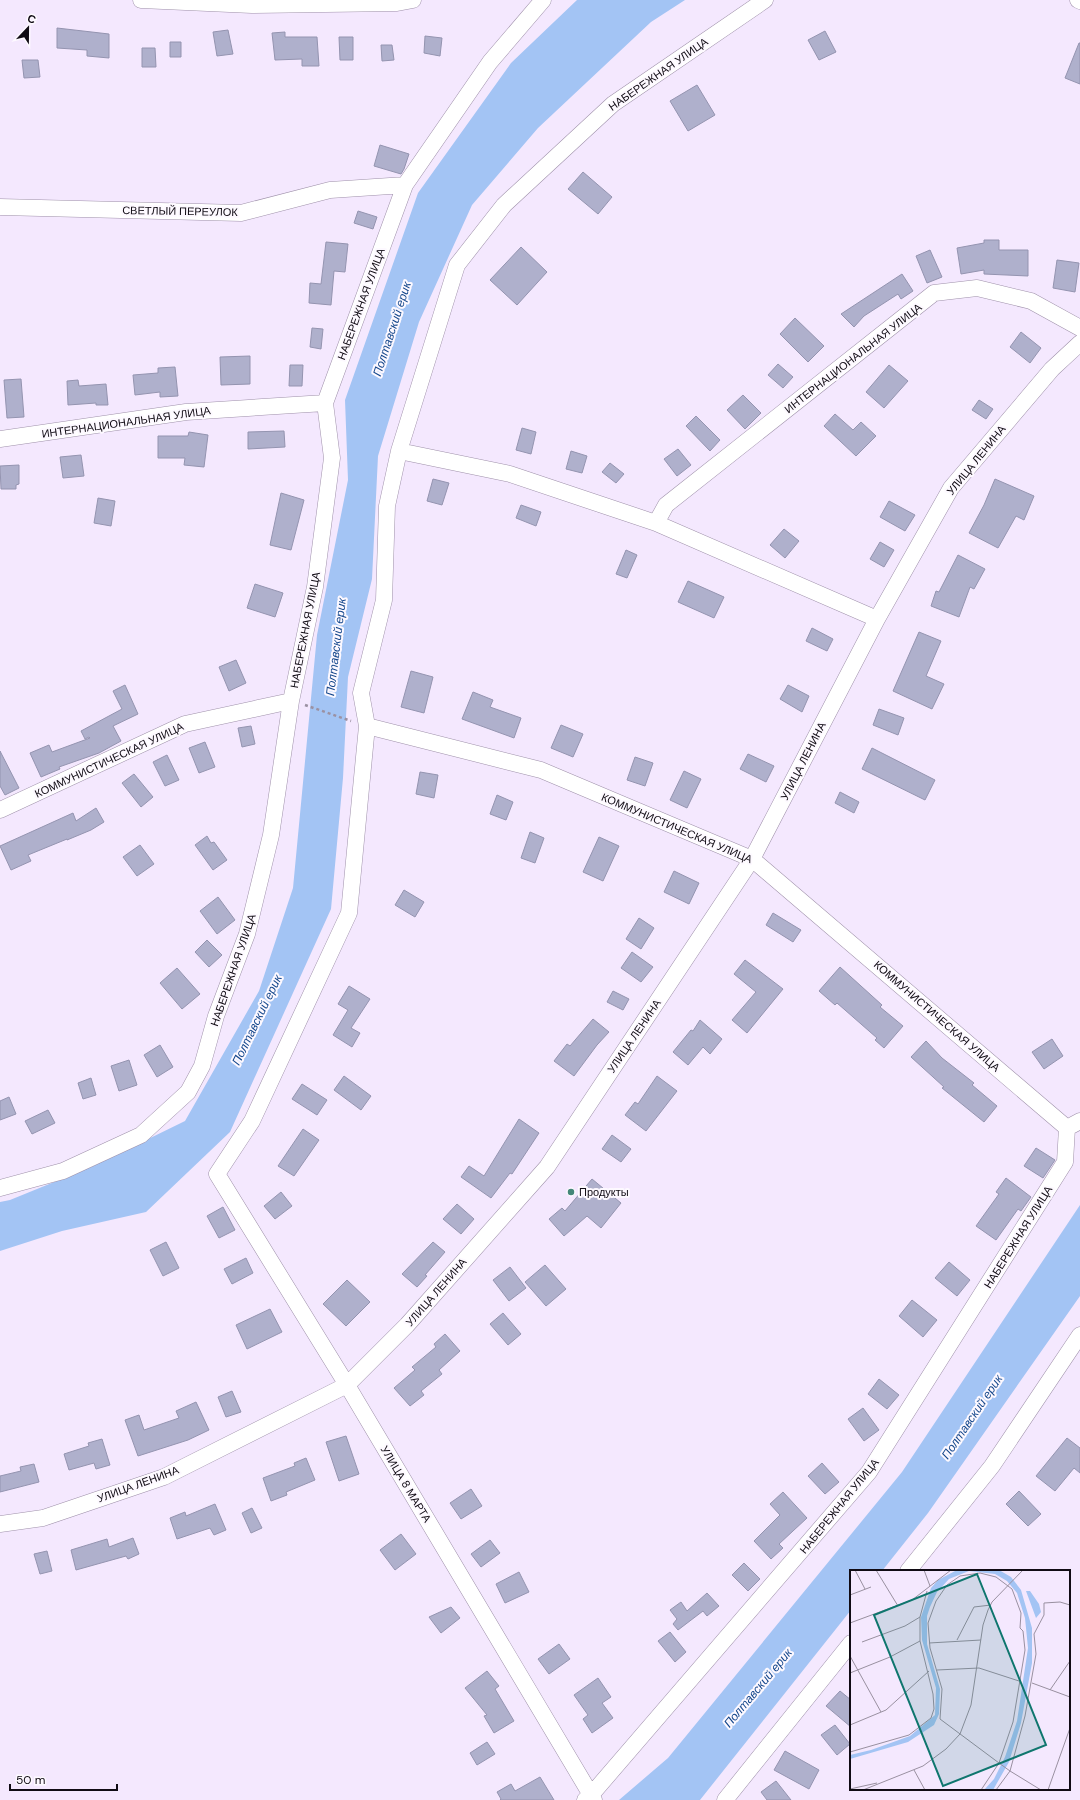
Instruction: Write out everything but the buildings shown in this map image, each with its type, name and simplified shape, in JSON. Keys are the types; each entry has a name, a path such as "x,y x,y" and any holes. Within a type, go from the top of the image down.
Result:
{"street":[{"path":"141,0 251,3 397,3 413,0"},
{"name":"НАБЕРЕЖНАЯ УЛИЦА","path":"0,1188 63,1171 141,1135 188,1092 202,1066 216,1016 247,934 271,835 291,701 315,587 332,458 325,404 405,185 490,62 543,0"},
{"name":"НАБЕРЕЖНАЯ УЛИЦА","path":"217,1174 252,1121 349,913 367,726 361,693 384,600 387,506 399,451 457,265 504,205 613,104 765,0"},
{"name":"СВЕТЛЫЙ ПЕРЕУЛОК","path":"0,206 241,213 330,190 405,185"},
{"name":"ИНТЕРНАЦИОНАЛЬНАЯ УЛИЦА","path":"656,523 666,505 934,293 977,288 1030,302 1080,328"},
{"name":"УЛИЦА ЛЕНИНА","path":"0,1524 42,1518 164,1477 347,1385 407,1325 546,1167 752,859 877,619 951,488 1052,369 1080,343"},
{"name":"ИНТЕРНАЦИОНАЛЬНАЯ УЛИЦА","path":"0,439 186,412 325,404"},
{"path":"399,451 510,474 656,523 877,619"},
{"name":"КОММУНИСТИЧЕСКАЯ УЛИЦА","path":"0,810 185,724 291,701"},
{"name":"КОММУНИСТИЧЕСКАЯ УЛИЦА","path":"367,726 541,770 752,859 1074,1124"},
{"name":"НАБЕРЕЖНАЯ УЛИЦА","path":"590,1798 869,1472 1065,1162 1074,1124"},
{"name":"УЛИЦА 8 МАРТА","path":"217,1174 347,1385 590,1798"},
{"path":"909,1570 992,1466 1080,1336"},
{"path":"726,1800 850,1644"}],"path":[{"path":"291,701 367,726"}],"water":[{"name":"Полтавский ерик","path":"577,0 685,0 651,22 538,128 472,205 419,322 378,456 372,579 348,677 343,778 331,909 230,1132 146,1212 62,1231 0,1251 0,1202 10,1200 91,1167 185,1121 259,991 293,888 317,635 348,480 345,400 418,193 511,63"},
{"name":"Полтавский ерик","path":"1080,1205 1080,1296 928,1513 883,1570 850,1570 850,1611 700,1800 619,1800 668,1758 902,1472"}],"place":[{"name":"Продукты","path":"571,1192"}]}
